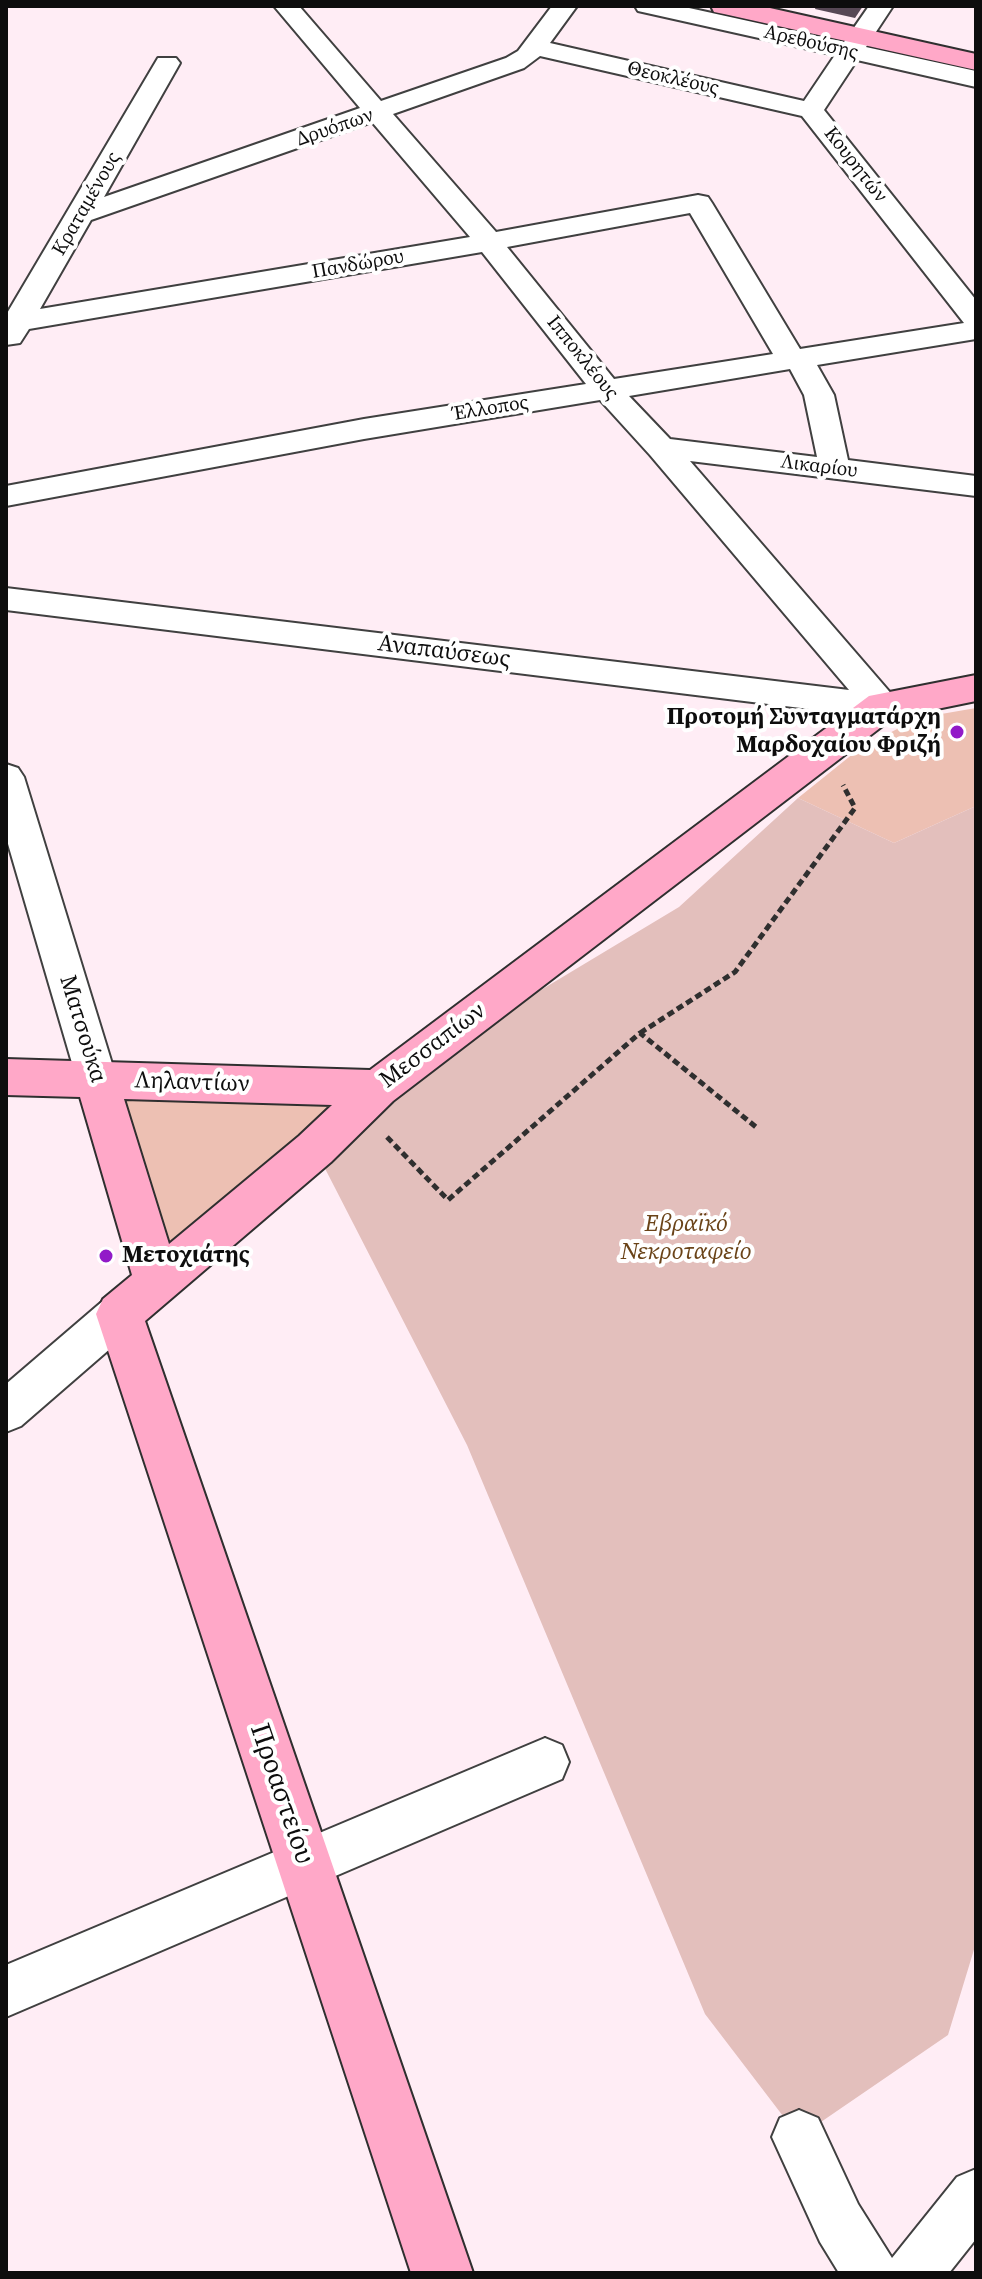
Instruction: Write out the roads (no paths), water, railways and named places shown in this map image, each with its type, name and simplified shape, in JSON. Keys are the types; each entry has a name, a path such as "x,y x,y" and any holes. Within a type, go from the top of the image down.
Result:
{"street":[{"name":"Ιπποκλέους","path":"286,6 489,242 608,391 661,448 882,706"},
{"name":"Δρυόπων","path":"82,214 379,113 515,63 535,47 565,6"},
{"name":"Αρεθούσης","path":"647,6 976,62"},
{"name":"Αρεθούσης","path":"724,6 976,79"},
{"name":"Κουρητών","path":"881,6 811,110 976,319"},
{"name":"Θεοκλέους","path":"535,47 811,110"},
{"name":"Κραταμένους","path":"10,331 82,214 167,63"},
{"name":"Πανδώρου","path":"10,331 698,203 796,359"},
{"name":"Έλλοπος","path":"6,496 364,429 976,330"},
{"path":"796,359 819,395 835,469"},
{"name":"Λικαρίου","path":"661,448 976,486"},
{"name":"Αναπαύσεως","path":"6,599 882,706"},
{"path":"882,706 976,688"},
{"name":"Μεσσαπίων","path":"6,1412 315,1149 368,1097 882,706"},
{"name":"Ματσούκα","path":"6,777 157,1281"},
{"name":"Ληλαντίων","path":"6,1077 368,1097"},
{"name":"Προαστείου","path":"119,1314 442,2273"},
{"path":"6,1991 545,1762"},
{"path":"799,2137 839,2223 871,2273"},
{"path":"914,2273 976,2196"}],"place":[{"name":"Προτομή Συνταγματάρχη Μαρδοχαίου Φριζή","path":"957,732"},
{"name":"Μετοχιάτης","path":"106,1256"}],"park label":[{"name":"Εβραϊκό Νεκροταφείο","path":"686,1239"}]}
